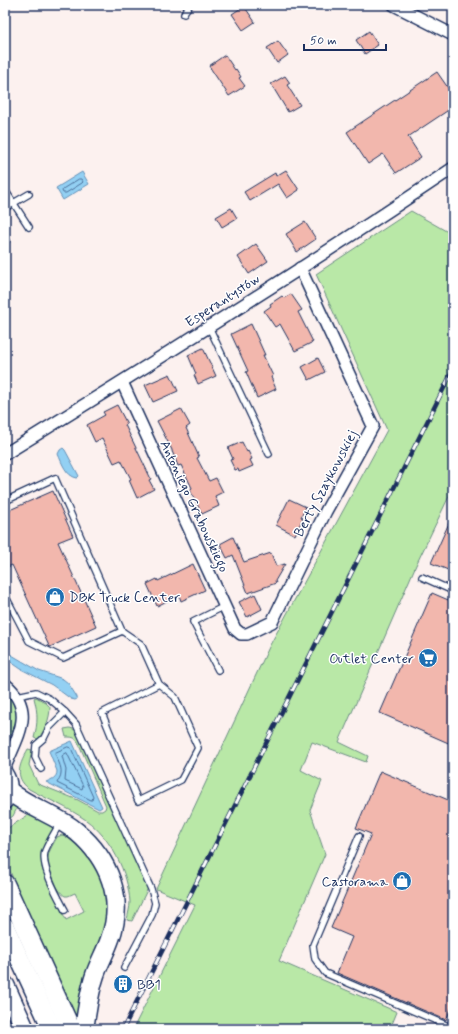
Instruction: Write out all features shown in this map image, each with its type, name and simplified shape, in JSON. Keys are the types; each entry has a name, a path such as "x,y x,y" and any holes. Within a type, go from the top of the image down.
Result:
{"main road":[{"path":"7,797 19,799 61,821 90,843 100,856 114,890 116,907 111,938 95,974 84,1029"},
{"path":"5,884 71,1029"},
{"path":"5,927 52,1029"},
{"path":"5,985 25,1029"}],"street":[{"path":"394,5 453,35"},
{"name":"Esperantystów","path":"5,454 209,327 453,168"},
{"name":"Berty Szaykowskiej","path":"248,634 272,622 326,511 373,426 300,268"},
{"name":"Antoniego Grabowskiego","path":"122,382 235,629 241,634 248,634"},
{"path":"5,684 17,696 21,705 23,719 20,732 5,767"},
{"path":"5,749 16,741"},
{"path":"5,772 9,783 7,797"}],"lane":[{"path":"185,10 190,5"},
{"path":"5,190 29,227"},
{"path":"5,208 29,194"},
{"path":"209,327 269,454"},
{"path":"5,501 55,478 122,631 141,644 159,684 175,697 198,748 181,780 138,801 102,712 159,684"},
{"path":"422,577 453,591"},
{"path":"5,595 29,641 63,658 122,631"},
{"path":"218,670 193,622 225,606"},
{"path":"17,696 36,692 50,699 76,724 151,889 155,903 152,915 124,968"},
{"path":"41,769 35,757 36,746 44,738 49,728 65,712"},
{"path":"61,821 45,852 45,866 65,910"},
{"path":"359,836 313,945 316,959 325,973 453,1028"}],"green space":[{"path":"411,211 453,235 453,488 416,565 339,742 368,756 366,762 312,742 301,770 322,781 310,810 325,854 279,961 397,1012 390,1029 133,1029 195,905 156,889 270,645 387,430 316,274"},
{"path":"5,692 15,707 16,720 14,729 5,741"},
{"path":"36,697 50,707 47,724 38,739 34,738 37,723 34,698"},
{"path":"70,728 76,730 148,888 132,921 127,920 130,902 126,879 117,856 103,836 86,820 29,789 21,779 21,765 28,749 32,750 29,765 38,784 78,800 98,811 105,809 106,806 78,742 76,739 66,737 64,729"},
{"path":"12,800 19,804 13,816 5,822 5,810"},
{"path":"30,810 53,827 42,851 41,859 43,871 66,920 84,911 75,893 65,896 55,884 48,857 50,849 57,837 62,835 65,836 75,843 83,846 96,863 107,895 107,916 79,1029 5,860 5,830 28,815"}],"water":[{"path":"82,172 89,184 63,200 56,188"},
{"path":"63,448 79,476 77,478 73,477 67,472 61,461 58,454"},
{"path":"5,651 39,671 63,679 68,683 77,699 71,699 52,685 21,669 5,658"},
{"path":"72,741 102,807 99,809 46,782 54,778 57,773 49,751"}],"building":[{"path":"244,6 255,22 243,30 232,14"},
{"path":"369,31 378,45 365,54 356,40"},
{"path":"278,41 288,55 277,63 267,48"},
{"path":"225,55 235,70 236,69 241,77 239,78 245,86 229,96 209,66"},
{"path":"437,72 453,95 453,107 408,137 421,157 396,173 383,154 368,164 347,132"},
{"path":"285,76 290,83 287,85 300,105 288,112 271,84"},
{"path":"286,170 299,190 287,198 278,184 250,201 244,192 275,173 276,176"},
{"path":"231,208 237,218 222,227 216,217"},
{"path":"305,222 316,239 297,252 286,234"},
{"path":"256,244 268,261 249,274 238,257"},
{"path":"291,294 302,310 298,312 313,342 295,351 280,324 275,327 264,311 271,306 270,304 282,296 284,298"},
{"path":"251,324 265,355 263,355 273,376 271,377 276,389 257,398 246,372 248,371 231,334"},
{"path":"203,348 216,376 198,384 194,375 196,374 188,355"},
{"path":"318,358 325,372 309,380 302,367"},
{"path":"170,374 178,391 153,402 145,385"},
{"path":"117,405 127,424 125,425 151,479 149,480 154,489 137,498 129,480 131,479 121,460 114,463 102,438 95,442 87,425 105,415 103,412"},
{"path":"181,409 190,425 186,428 199,457 197,458 209,481 216,478 223,492 215,496 219,506 202,514 190,490 192,488 181,465 178,466 172,450 157,421"},
{"path":"242,442 252,459 250,460 253,466 239,472 238,469 235,470 230,460 233,459 228,448"},
{"name":"DBK Truck Center","path":"53,491 73,536 58,542 96,626 50,647 12,565 5,568 5,512"},
{"path":"289,499 306,507 301,517 303,518 295,535 276,525"},
{"path":"453,514 453,572 431,563"},
{"path":"233,537 244,562 271,553 276,566 285,564 275,581 276,583 248,593 233,555 227,558 220,544"},
{"path":"193,564 205,590 181,601 179,595 157,606 147,584 157,579 158,581"},
{"name":"Outlet Center","path":"432,593 453,602 453,745 380,713"},
{"path":"255,594 262,609 247,617 239,602"},
{"name":"Castorama","path":"380,771 453,802 453,1004 446,1020 337,973 352,937 331,928 371,834 356,828"}],"railway":[{"path":"123,1029 453,370"}],"place":[{"name":"DBK Truck Center","path":"55,597"},
{"name":"Outlet Center","path":"428,658"},
{"name":"Castorama","path":"402,881"},
{"name":"BB1","path":"123,984"}]}
